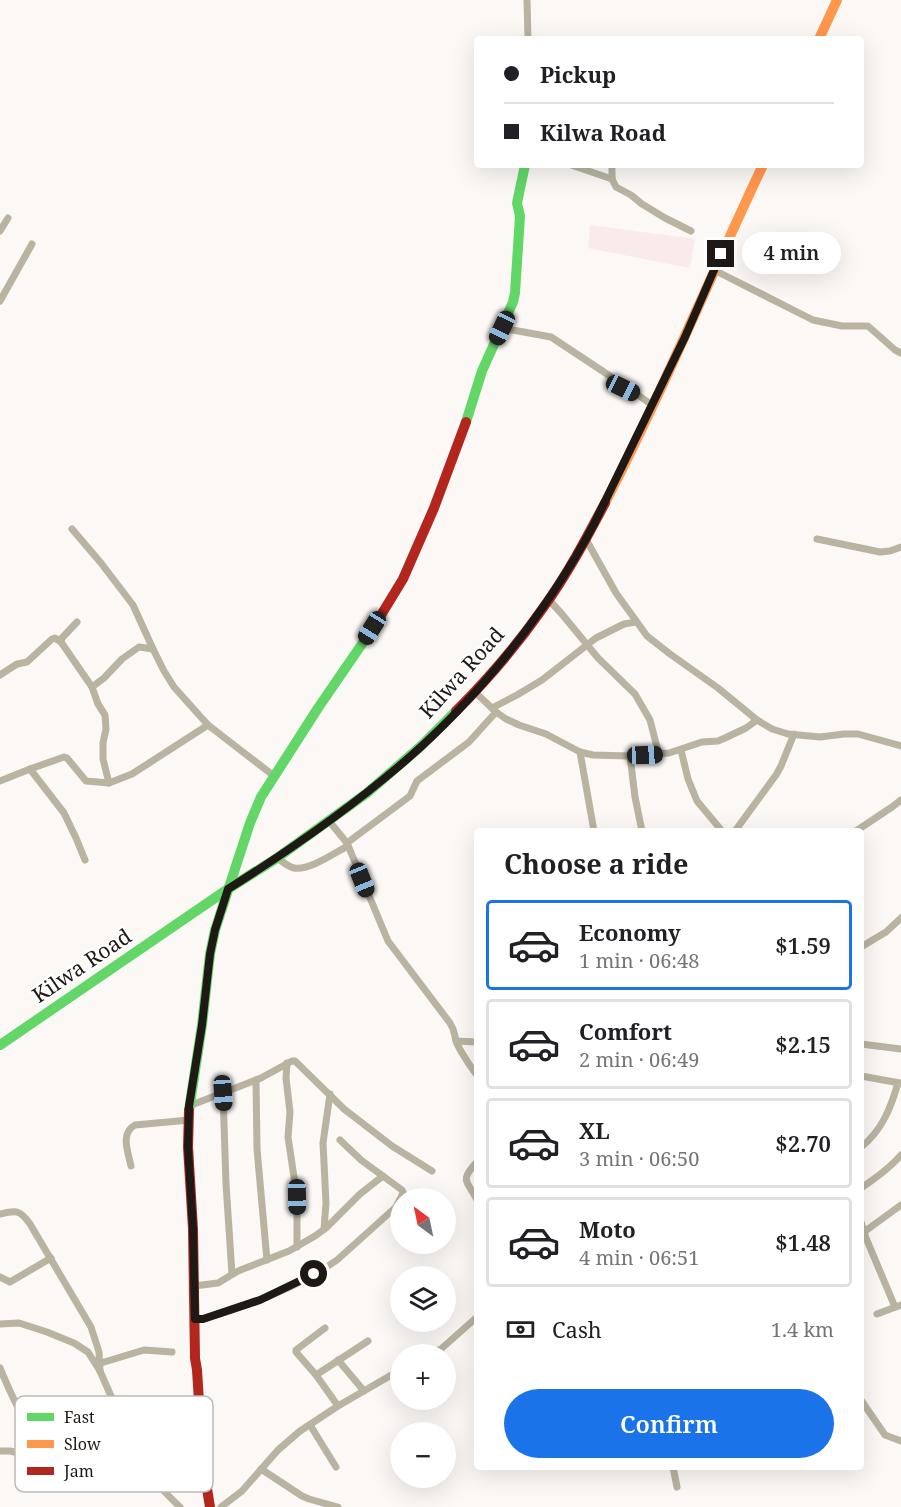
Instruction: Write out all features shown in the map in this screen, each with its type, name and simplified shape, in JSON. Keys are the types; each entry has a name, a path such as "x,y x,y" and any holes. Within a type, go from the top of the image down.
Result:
{"main road":[{"path":"820,36 837,0"},
{"path":"199,1396 195,1358 193,1229 188,1147 189,1106 215,930 254,811 274,776 366,639 403,579 434,508 460,440 482,371 515,293 520,216 518,203 524,168"},
{"name":"Kilwa Road","path":"0,1046 228,889 277,858 366,793 399,766 475,692 521,637 585,541 685,337 762,168"},
{"path":"208,1492 210,1507"}],"street":[{"path":"527,0 528,36"},
{"path":"580,168 612,179"},
{"path":"612,168 612,179 619,189 691,231"},
{"path":"0,231 8,218"},
{"path":"0,302 32,243"},
{"path":"714,270 818,322 842,326 868,326 901,353"},
{"path":"502,328 551,337 613,378 623,388 652,405"},
{"path":"72,529 133,604 153,649 174,687 208,725 274,776"},
{"path":"817,540 880,552 901,547"},
{"path":"585,541 616,593 647,636 717,687 757,720 780,732 820,737 858,734 901,746"},
{"path":"548,599 587,645 635,694 650,720 659,755"},
{"path":"61,642 77,622"},
{"path":"277,858 292,868 300,868 313,865 348,844 410,796 419,780 469,742 494,710 542,680 596,638 624,624 636,622"},
{"path":"0,675 17,664 27,662 52,639 55,638 61,642 92,687 106,719 103,759 109,783"},
{"path":"92,687 122,659 139,647 153,649"},
{"path":"475,692 494,710 519,725 546,734 580,752 593,755 659,755 702,742 718,741 752,725 757,720"},
{"path":"0,782 64,757 86,781 109,783 139,771 208,725"},
{"path":"737,828 782,766 795,734"},
{"path":"681,750 688,779 697,801 720,828"},
{"path":"580,752 593,828"},
{"path":"630,756 641,828"},
{"path":"30,769 64,813 85,860"},
{"path":"860,828 901,800"},
{"path":"329,820 348,844 388,941 450,1023 456,1033 456,1041 474,1070"},
{"path":"864,945 886,932 901,918"},
{"path":"456,1041 474,1042"},
{"path":"864,1044 901,1049"},
{"path":"189,1106 269,1075 287,1063 295,1061 344,1109 383,1140 432,1171"},
{"path":"287,1063 286,1078 290,1112 288,1137 297,1197 297,1247"},
{"path":"864,1077 899,1083 879,1128 864,1145"},
{"path":"256,1080 257,1149 267,1260"},
{"path":"223,1093 232,1274"},
{"path":"324,1229 326,1203 323,1143 330,1094"},
{"path":"130,1166 126,1136 129,1128 135,1125 189,1120"},
{"path":"340,1140 361,1160 399,1188"},
{"path":"864,1186 901,1155"},
{"path":"474,1165 465,1177 474,1195"},
{"path":"194,1286 218,1283 232,1274 297,1247 324,1229 360,1194 383,1176"},
{"path":"878,1314 898,1306 864,1232 901,1204"},
{"path":"0,1214 13,1210 24,1216 91,1327 99,1352 100,1367"},
{"path":"195,1319 203,1319 260,1300 330,1266 390,1212"},
{"path":"0,1277 10,1282 51,1258"},
{"path":"447,1344 474,1320"},
{"path":"0,1324 24,1324 74,1343 88,1352 100,1367 112,1396"},
{"path":"325,1328 296,1350 338,1406"},
{"path":"316,1375 368,1341"},
{"path":"100,1367 144,1350 172,1352"},
{"path":"338,1360 364,1390"},
{"path":"0,1368 15,1400"},
{"path":"221,1507 242,1491 278,1450 300,1431 390,1376"},
{"path":"864,1404 885,1435 901,1441"},
{"path":"310,1425 336,1467"},
{"path":"0,1451 15,1452"},
{"path":"261,1469 302,1496 338,1507"},
{"path":"674,1470 677,1486"},
{"path":"165,1492 180,1507"}],"shaded area":[{"path":"590,225 695,239 690,268 588,248"}],"traffic: fast":[{"path":"466,422 482,371 513,302 520,216 517,203 524,168"},
{"path":"189,1110 215,930 250,823 261,797 375,625"},
{"path":"0,1045 277,858 367,793 421,746 456,711"}],"traffic: slow":[{"path":"820,36 837,0"},
{"path":"605,503 666,377 762,168"}],"traffic: jam":[{"path":"375,625 403,579 434,508 466,422"},
{"path":"456,711 502,661 552,595 605,503"},
{"path":"189,1110 188,1147 193,1229 195,1358 199,1396"},
{"path":"208,1492 210,1507"}],"route":[{"path":"314,1274 260,1300 203,1319 195,1319 188,1147 189,1106 210,954 228,889 312,833 399,766 475,692 521,637 544,607 594,524 685,337 721,254"}]}
